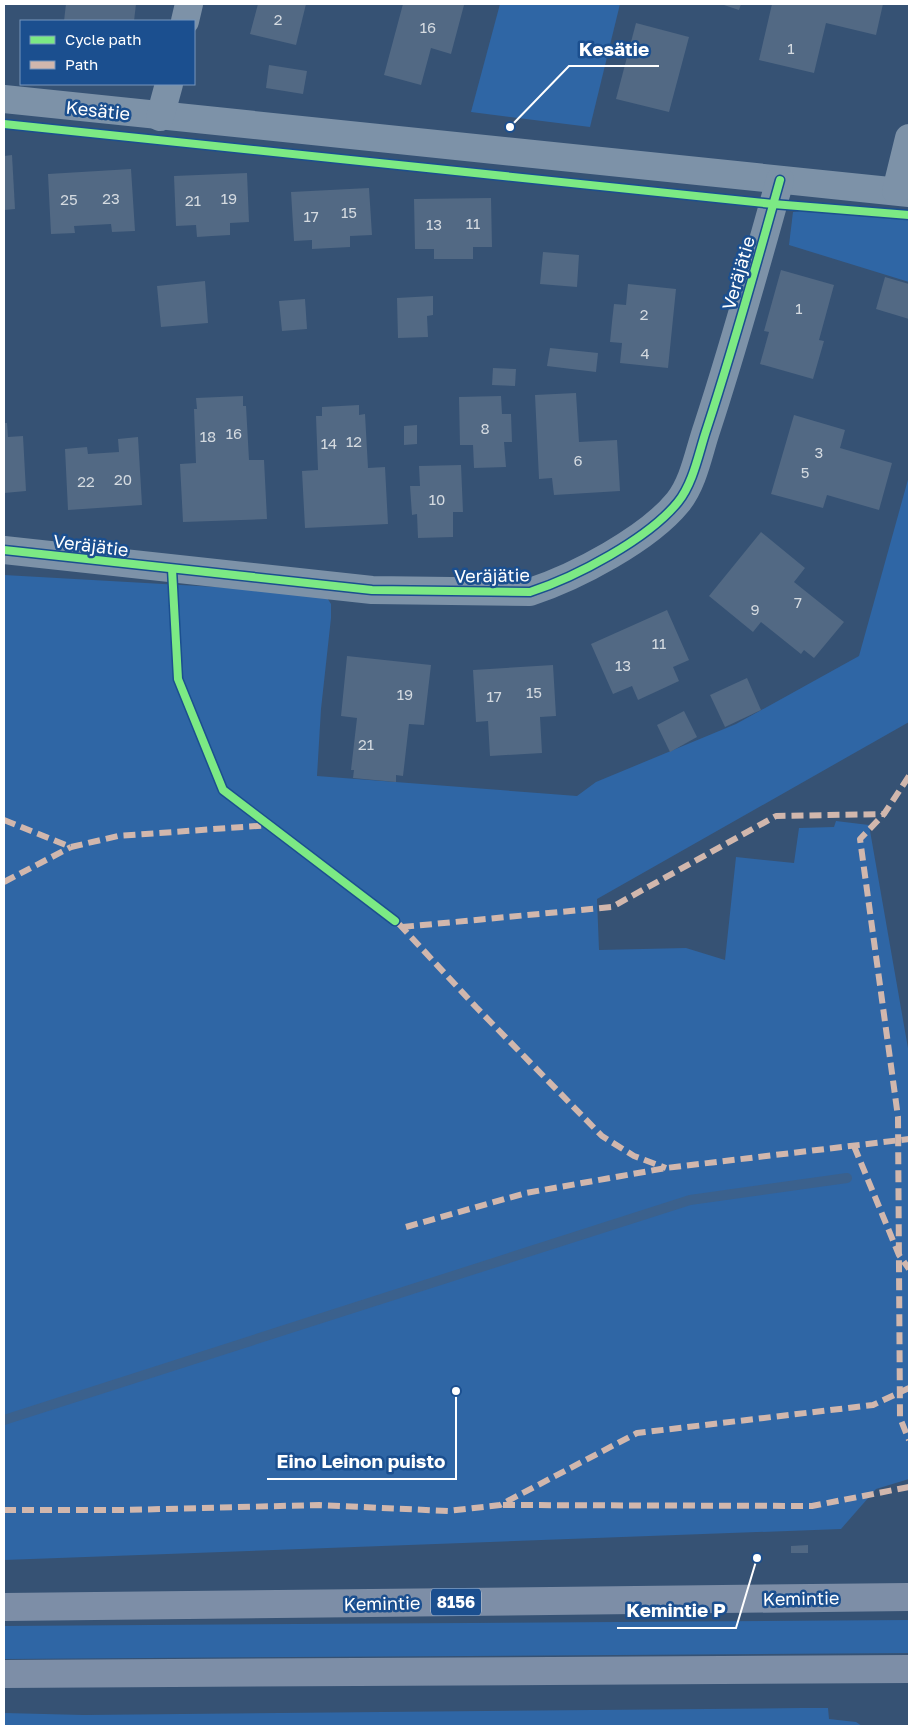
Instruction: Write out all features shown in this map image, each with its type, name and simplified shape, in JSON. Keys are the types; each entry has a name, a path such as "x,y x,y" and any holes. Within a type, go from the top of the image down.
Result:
{"main road":[{"name":"Kemintie","path":"4,1607 909,1597"},
{"path":"4,1674 909,1669"}],"street":[{"path":"185,20 189,4"},
{"path":"160,117 169,85"},
{"name":"Kesätie","path":"4,100 160,117 549,154 903,192"},
{"path":"903,192 909,138"},
{"name":"Veräjätie","path":"4,550 372,590 530,592 550,585 609,556 646,531 679,501 688,482 727,369 780,180"}],"shaded area":[{"path":"500,4 620,4 590,127 471,112"},
{"path":"807,210 909,220 909,282 789,245 793,212"},
{"path":"909,476 909,722 597,899 599,950 686,948 725,960 736,857 794,863 799,828 834,827 836,821 869,825 909,1054 909,1479 876,1489 841,1529 4,1560 4,575 324,593 331,604 331,618 321,709 317,776 577,796 596,782 736,724 859,656"},
{"path":"909,1620 909,1653 4,1659 4,1626"},
{"path":"828,1708 829,1719 856,1722 862,1726 4,1726 4,1713 84,1715"}],"building":[{"path":"66,4 136,4 134,20 64,20"},
{"path":"258,4 306,4 296,45 250,34"},
{"path":"403,4 464,5 451,54 431,48 421,85 384,75"},
{"path":"721,4 741,4 739,10"},
{"path":"772,4 883,4 876,35 826,23 814,73 759,60"},
{"path":"636,23 689,37 669,112 616,99"},
{"path":"269,65 307,71 303,94 266,88"},
{"path":"12,155 15,209 4,210 4,156"},
{"path":"131,169 135,231 112,232 111,224 74,226 75,233 51,234 48,174"},
{"path":"247,173 249,222 230,223 230,235 197,237 196,225 176,226 174,176"},
{"path":"369,188 372,235 350,236 350,247 312,249 312,240 294,241 291,192"},
{"path":"491,198 492,247 473,247 473,259 434,259 434,249 415,249 414,199"},
{"path":"543,252 579,255 577,287 540,284"},
{"path":"781,270 834,285 819,340 824,341 813,379 760,364 769,332 764,331"},
{"path":"885,277 909,284 909,319 876,309"},
{"path":"205,281 208,323 161,327 157,286"},
{"path":"628,284 676,289 668,368 620,363 622,343 610,342 614,304 626,305"},
{"path":"433,296 433,315 427,316 428,337 398,338 397,298"},
{"path":"305,299 307,329 282,331 279,301"},
{"path":"550,348 598,353 596,372 547,366"},
{"path":"493,368 516,369 515,386 492,385"},
{"path":"576,393 579,442 617,440 620,491 554,495 552,478 539,479 535,395"},
{"path":"243,396 243,406 246,406 249,460 264,460 267,519 183,522 180,464 196,463 194,409 197,409 196,398"},
{"path":"501,396 502,414 511,414 512,442 504,442 506,467 474,468 473,445 460,445 459,397"},
{"path":"359,405 359,415 365,414 368,468 385,467 388,524 305,528 302,471 318,470 316,416 322,416 322,407"},
{"path":"794,415 845,430 840,448 892,463 879,510 827,495 823,508 771,494"},
{"path":"4,423 7,423 8,437 23,436 26,491 4,493"},
{"path":"417,425 417,444 404,445 404,426"},
{"path":"138,437 142,505 68,510 65,449 87,447 88,454 119,452 118,439"},
{"path":"461,465 463,512 453,512 453,537 418,538 417,514 412,515 410,486 420,486 419,466"},
{"path":"761,532 805,568 794,582 844,622 814,658 804,650 801,654 761,622 753,632 709,596"},
{"path":"667,610 689,660 673,667 679,681 638,700 632,686 613,694 591,644"},
{"path":"347,656 431,665 424,725 409,724 403,776 396,775 396,782 353,778 354,770 351,770 357,718 341,716"},
{"path":"553,665 556,716 540,717 542,753 490,756 488,721 476,722 473,670"},
{"path":"747,678 761,710 725,727 710,695"},
{"path":"684,711 697,737 670,752 657,725"},
{"path":"808,1545 808,1553 791,1553 791,1546"}],"waterway":[{"path":"4,1420 690,1200 847,1178"}],"marked path":[{"path":"909,776 884,814 860,839 898,1117 900,1418 909,1440"},
{"path":"402,927 612,907 776,816 884,814"},
{"path":"4,820 71,847 118,836 270,825"},
{"path":"4,882 71,847"},
{"path":"399,924 476,1007 602,1136 634,1156 666,1168"},
{"path":"406,1227 526,1193 666,1168 909,1139"},
{"path":"854,1146 899,1255 909,1269"},
{"path":"4,1510 125,1510 319,1505 448,1511 500,1505 637,1433 873,1405 909,1388"},
{"path":"503,1505 812,1506 909,1487"}],"cycle path":[{"path":"4,124 773,204 909,215"},
{"path":"4,550 372,590 530,592 589,567 649,530 665,516 684,494 696,466 727,366 780,180"},
{"path":"172,569 178,679 223,790 395,921"}],"place":[{"name":"Kesätie","path":"510,127"},
{"name":"Eino Leinon puisto","path":"456,1391"},
{"name":"Kemintie P","path":"757,1558"}]}
